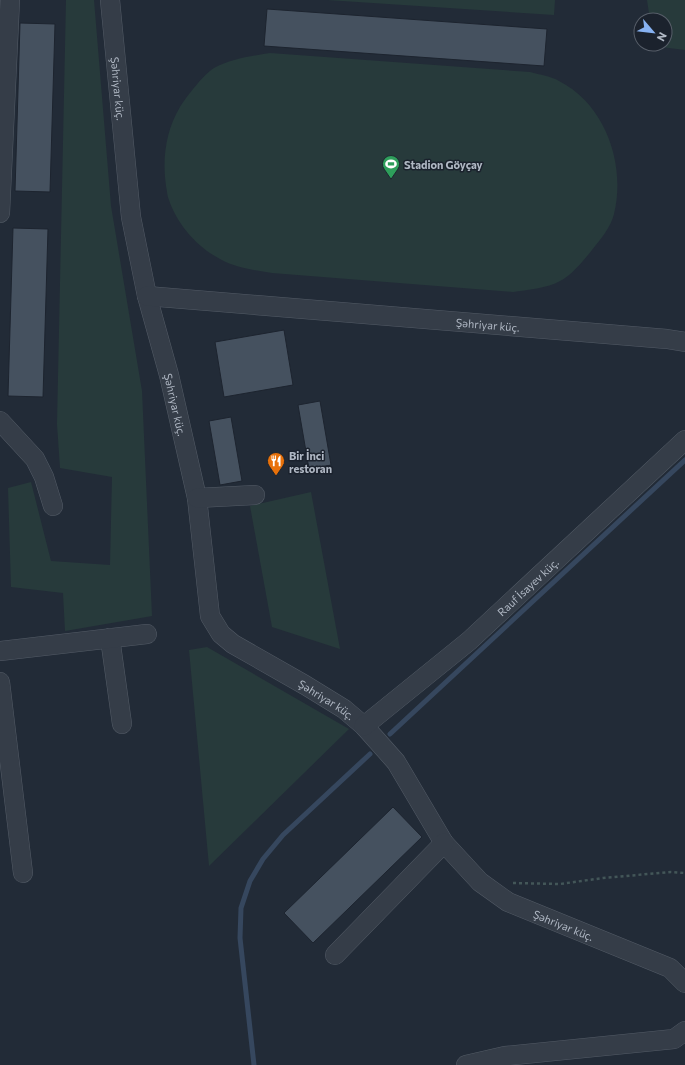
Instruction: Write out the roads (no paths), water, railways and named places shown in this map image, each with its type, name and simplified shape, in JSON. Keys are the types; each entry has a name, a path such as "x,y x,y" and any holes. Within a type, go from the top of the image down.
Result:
{"street":[{"name":"Şəhriyar küç.","path":"110,0 131,217 147,296 169,375 197,498 210,616 221,634 233,644 344,709 364,726 396,762 444,843 480,882 508,902 670,968 685,983"},
{"path":"0,213 7,12"},
{"name":"Şəhriyar küç.","path":"147,296 659,338 685,342"},
{"path":"0,421 35,459 44,477 53,506"},
{"name":"Rauf İsayev küç.","path":"364,726 469,641 685,440"},
{"path":"197,498 255,495"},
{"path":"0,651 147,634"},
{"path":"110,638 122,724"},
{"path":"0,682 23,873"},
{"path":"335,955 444,843"},
{"path":"466,1065 505,1056 674,1039 685,1031"}],"waterway":[{"path":"390,734 685,460"},
{"path":"254,1065 240,938 241,908 250,881 263,859 283,835 370,754"}],"place":[{"name":"Stadion Göyçay","path":"391,179"},
{"name":"Bir İnci restoran","path":"276,476"}]}
